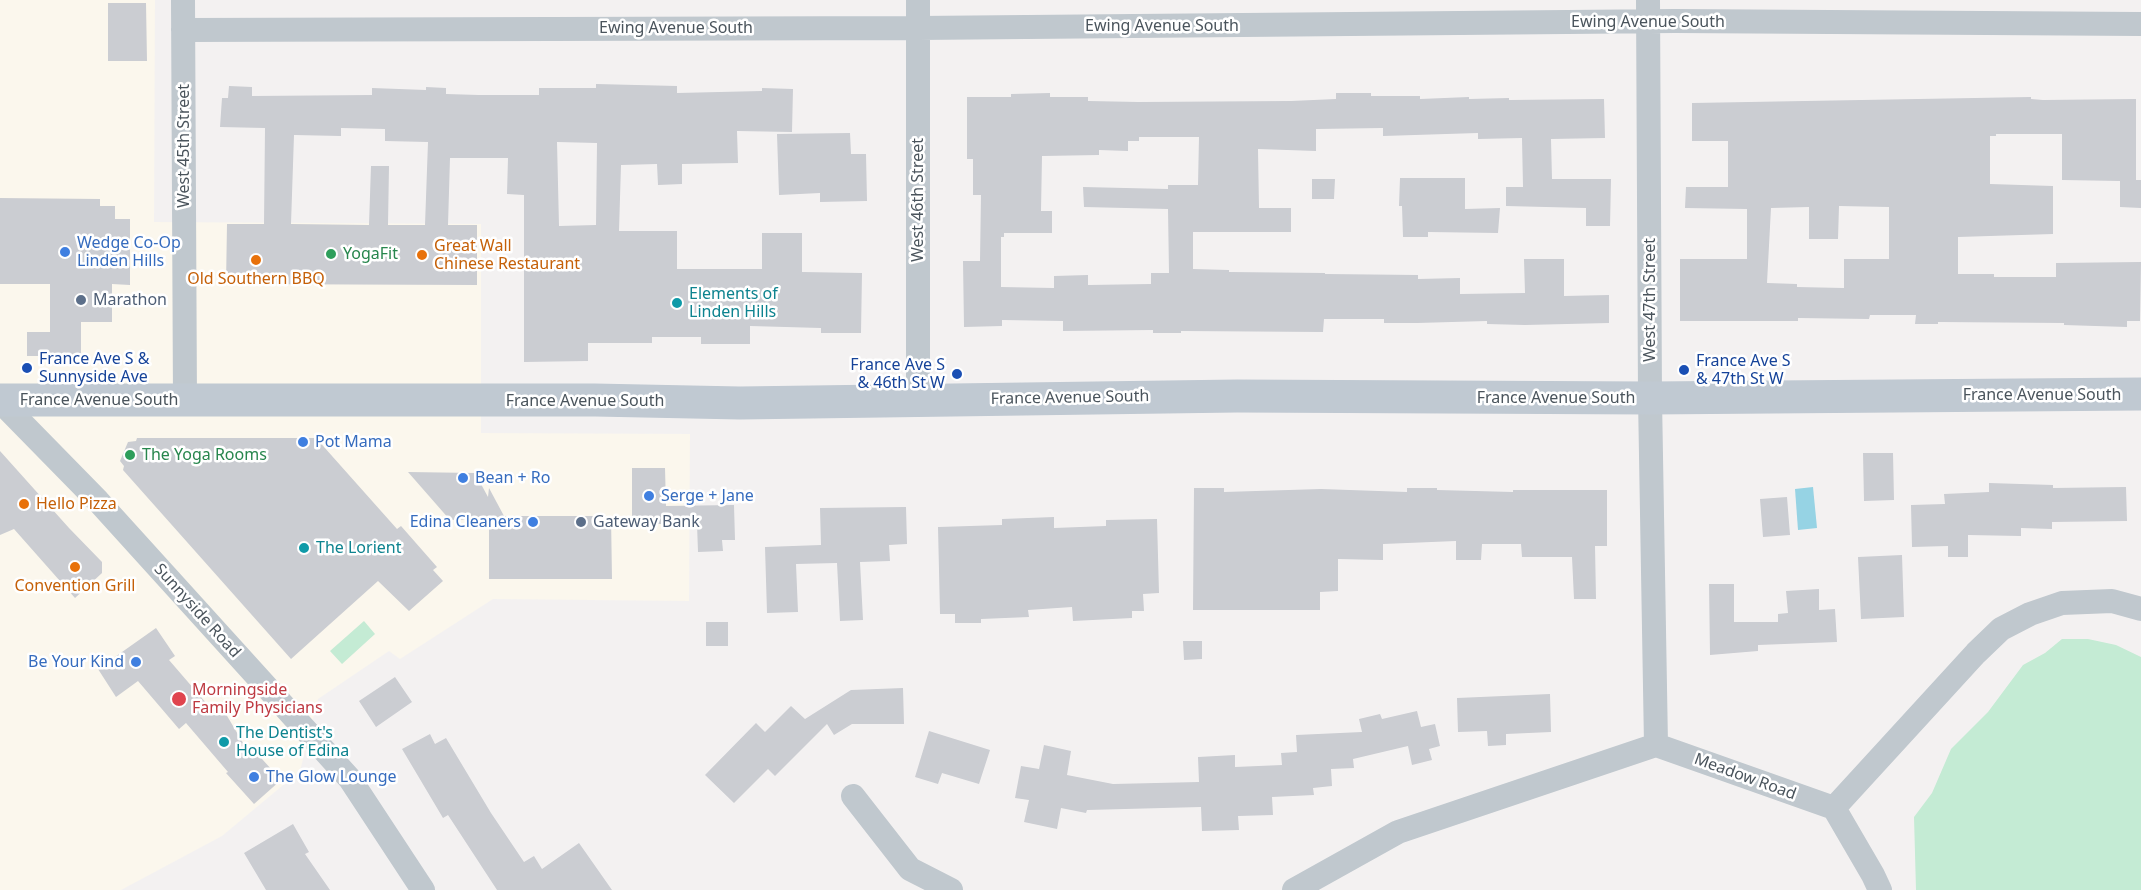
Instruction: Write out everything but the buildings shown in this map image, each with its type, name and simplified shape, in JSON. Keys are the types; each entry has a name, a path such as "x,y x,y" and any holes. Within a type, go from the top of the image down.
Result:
{"main road":[{"name":"France Avenue South","path":"0,400 595,400 740,403 1226,396 1650,398 2141,394"}],"street":[{"name":"West 45th Street","path":"183,0 185,401"},
{"name":"West 46th Street","path":"918,0 918,401"},
{"name":"Ewing Avenue South","path":"183,30 918,28 1648,11 2141,24"},
{"name":"West 47th Street","path":"1648,11 1650,398 1656,745"},
{"name":"Sunnyside Road","path":"0,400 98,501 350,779 423,890"},
{"path":"1880,890 1834,808 1976,653 2001,630 2030,614 2062,603 2112,602 2141,609"},
{"name":"Meadow Road","path":"1656,745 1834,808"},
{"path":"1294,890 1398,832 1656,745"},
{"path":"853,796 910,870 951,890"}],"shaded area":[{"path":"0,0 155,0 154,222 481,224 481,433 690,434 689,601 493,599 400,659 389,651 318,699 300,771 222,836 121,890 0,890"}],"green space":[{"path":"364,621 375,634 342,664 330,651"},
{"path":"2062,639 2088,639 2116,645 2141,657 2141,890 1916,890 1914,817 1932,793 1951,749 1988,712 2023,665 2045,653"}],"water":[{"path":"1813,487 1817,528 1798,530 1795,489"}],"place":[{"name":"Wedge Co-Op Linden Hills","path":"65,252"},
{"name":"YogaFit","path":"331,254"},
{"name":"Great Wall Chinese Restaurant","path":"422,255"},
{"name":"Old Southern BBQ","path":"256,260"},
{"name":"Marathon","path":"81,300"},
{"name":"Elements of Linden Hills","path":"677,303"},
{"name":"France Ave S & Sunnyside Ave","path":"27,368"},
{"name":"France Ave S & 47th St W","path":"1684,370"},
{"name":"France Ave S & 46th St W","path":"957,374"},
{"name":"Pot Mama","path":"303,442"},
{"name":"The Yoga Rooms","path":"130,455"},
{"name":"Bean + Ro","path":"463,478"},
{"name":"Serge + Jane","path":"649,496"},
{"name":"Hello Pizza","path":"24,504"},
{"name":"Edina Cleaners","path":"533,522"},
{"name":"Gateway Bank","path":"581,522"},
{"name":"The Lorient","path":"304,548"},
{"name":"Convention Grill","path":"75,567"},
{"name":"Be Your Kind","path":"136,662"},
{"name":"Morningside Family Physicians","path":"179,699"},
{"name":"The Dentist's House of Edina","path":"224,742"},
{"name":"The Glow Lounge","path":"254,777"}]}
